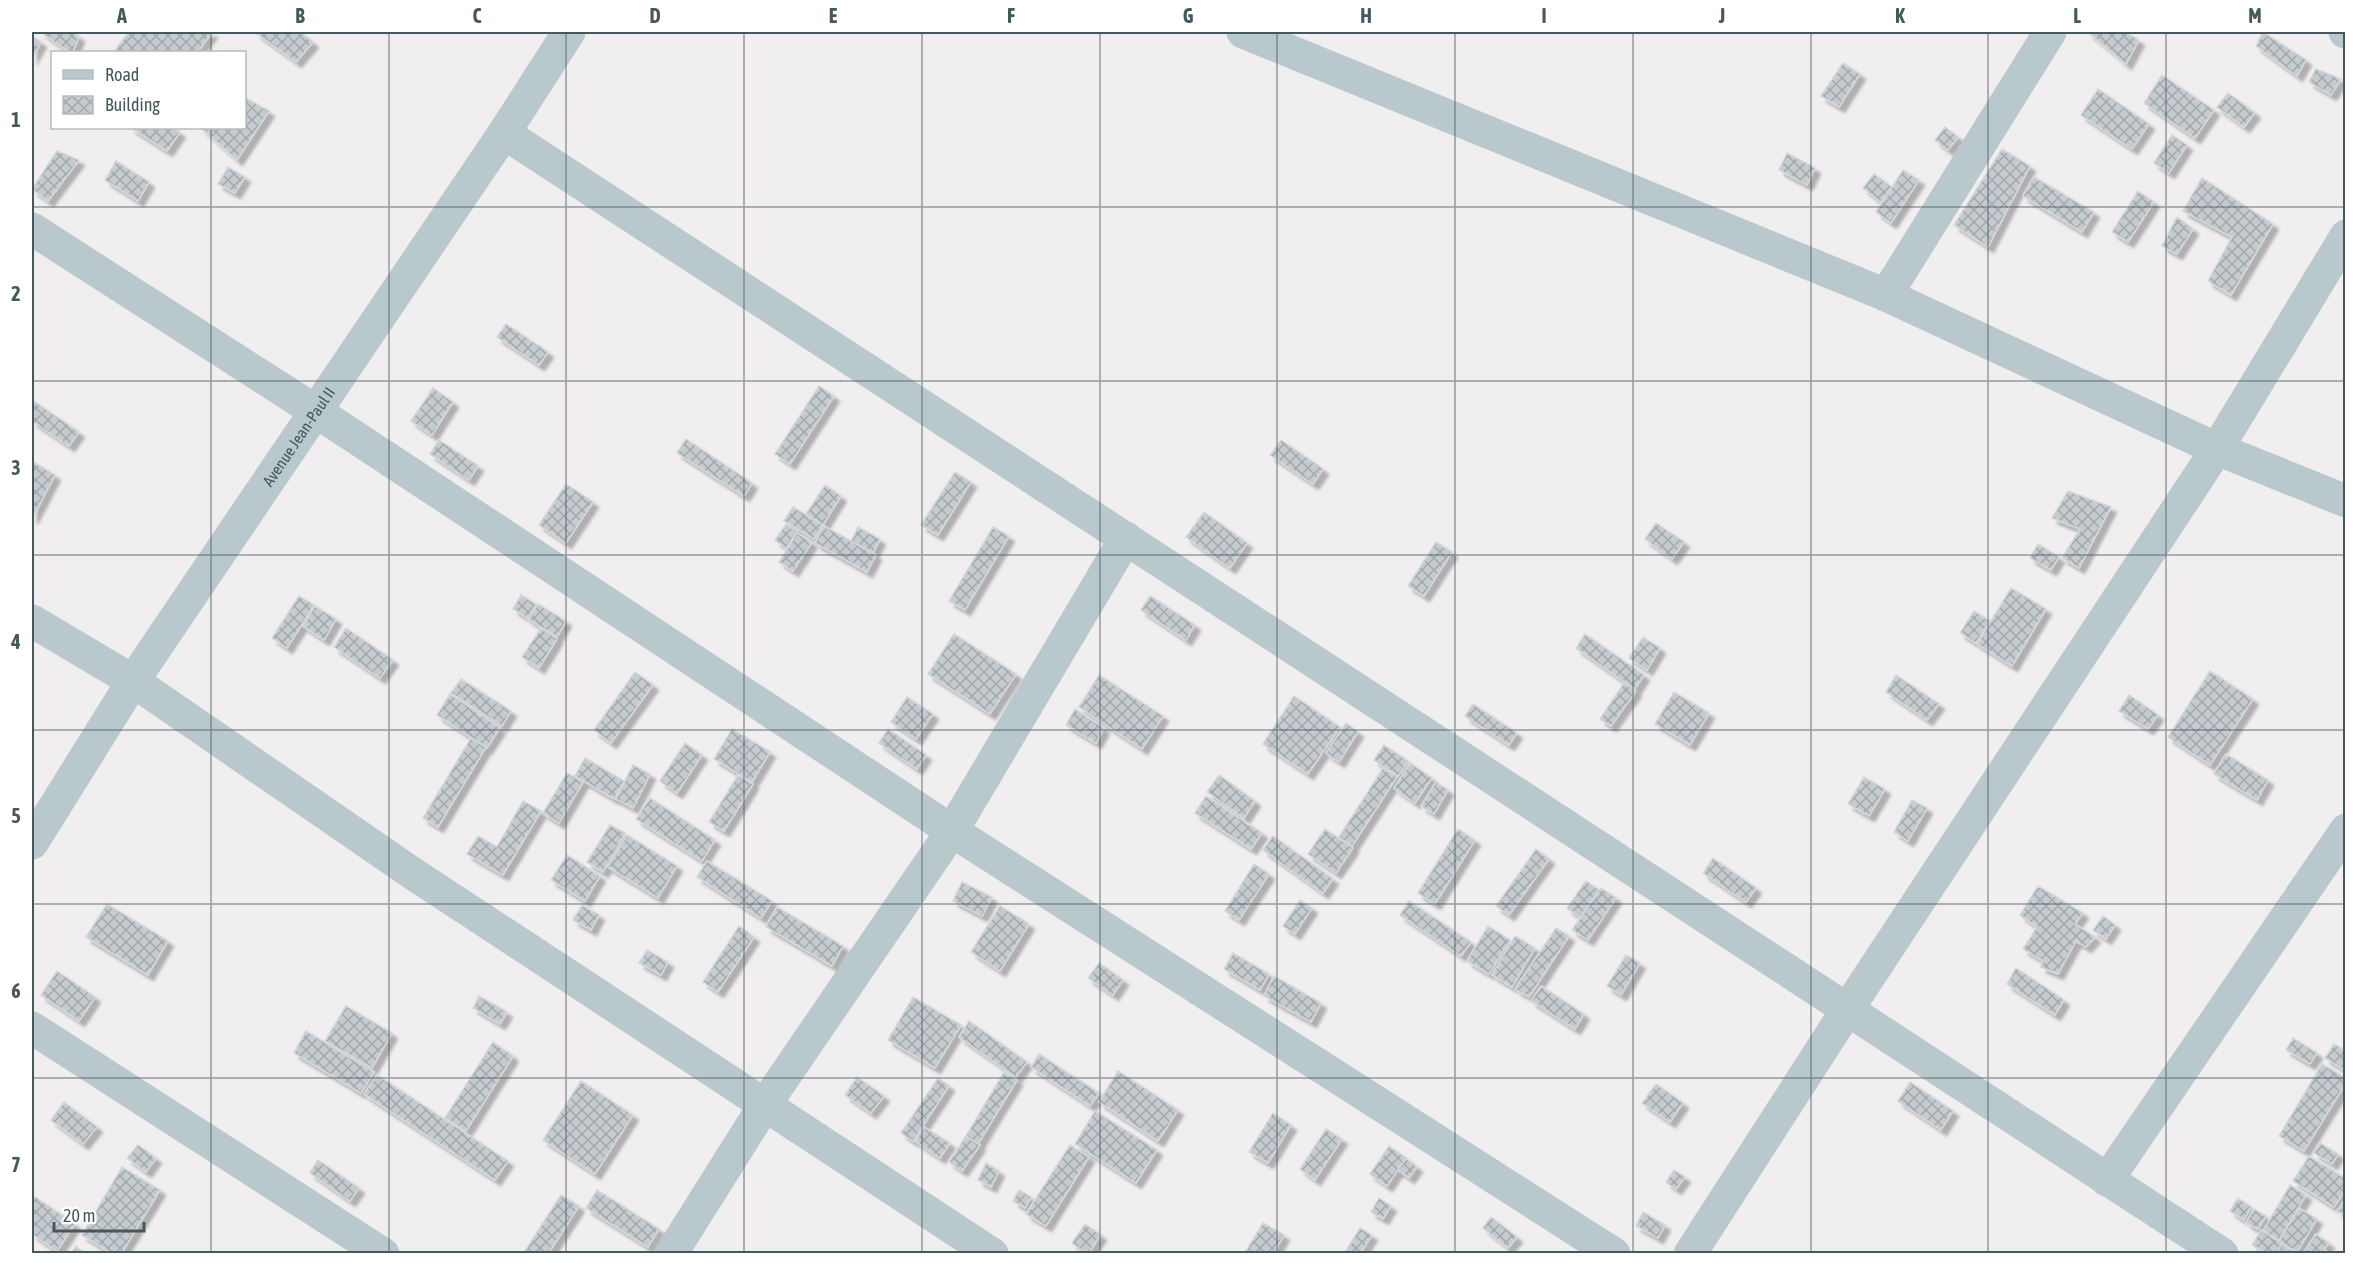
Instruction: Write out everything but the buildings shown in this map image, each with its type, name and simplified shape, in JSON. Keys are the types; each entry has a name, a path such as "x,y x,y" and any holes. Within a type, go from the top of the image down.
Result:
{"street":[{"name":"Avenue Jean-Paul II","path":"32,843 41,814 317,412 569,32"},
{"path":"1243,32 1886,295 2217,449 2346,501"},
{"path":"1886,295 2050,32"},
{"path":"504,133 2222,1254"},
{"path":"32,229 317,412 952,831 1614,1254"},
{"path":"1690,1254 1846,1010 2217,449 2346,236"},
{"path":"671,1254 764,1106 952,831 1126,538"},
{"path":"32,621 133,681 412,873 992,1254"},
{"path":"2107,1180 2346,830"},
{"path":"32,1028 383,1254"}]}
